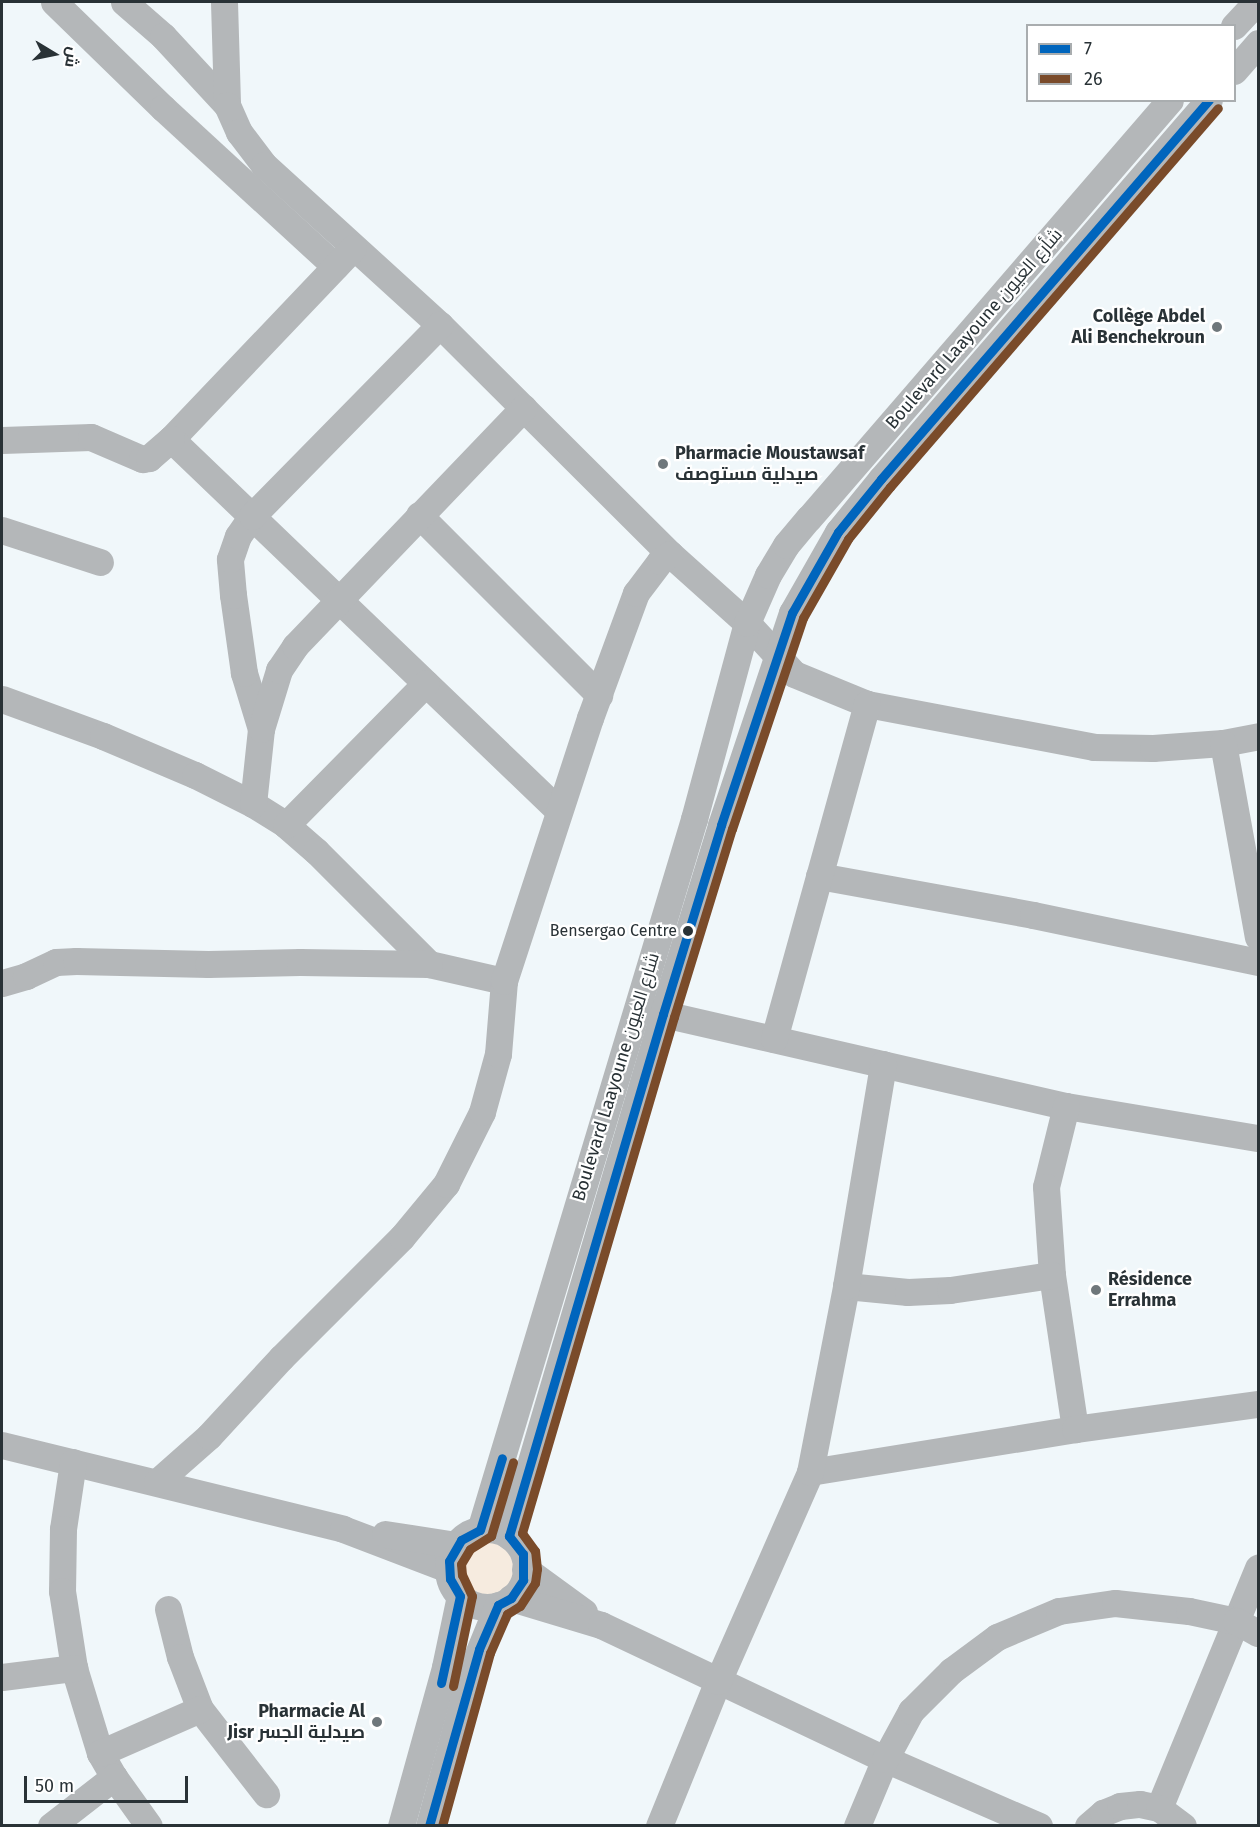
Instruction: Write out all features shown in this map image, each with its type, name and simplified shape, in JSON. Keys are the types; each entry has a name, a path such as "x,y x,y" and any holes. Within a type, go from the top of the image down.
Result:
{"street":[{"path":"54,2 163,108 344,257 440,325 670,554 747,623 794,674 867,704 1094,747 1153,748 1223,743 1258,736"},
{"path":"124,2 163,36 194,73 226,105 239,132 264,165 344,257"},
{"path":"224,2 226,105"},
{"path":"1236,24 1256,2"},
{"path":"1236,69 1258,43"},
{"name":"Boulevard Laayoune شأرع العيون","path":"747,623 786,545 1168,102"},
{"name":"Boulevard Laayoune شأرع العيون","path":"778,656 792,613 838,532 1207,102"},
{"path":"2,440 91,437 142,459 148,458 171,439 344,257"},
{"path":"261,729 244,673 230,559 238,536 252,516 440,325"},
{"path":"253,804 261,729 279,670 295,646 523,408"},
{"path":"171,439 558,810"},
{"path":"419,515 599,695"},
{"path":"2,530 100,562"},
{"path":"157,1482 210,1436 281,1358 402,1237 446,1185 482,1113 498,1054 504,981 558,810 636,593 660,561 670,554"},
{"name":"Boulevard Laayoune شارع العيون","path":"480,1530 694,819 747,623"},
{"name":"Boulevard Laayoune شارع العيون","path":"509,1536 663,1014 721,825 778,656"},
{"path":"286,825 426,683"},
{"path":"2,699 103,736 195,774 253,804 286,825 316,851 429,964"},
{"path":"774,1039 867,704"},
{"path":"1223,743 1258,937"},
{"path":"819,876 1032,915 1258,962"},
{"path":"2,983 26,976 56,962 76,961 208,964 289,962 429,964 504,981"},
{"path":"636,1008 1066,1106 1258,1138"},
{"path":"659,1826 718,1681 810,1472 846,1286 883,1064"},
{"path":"1066,1106 1046,1187 1052,1275 1075,1429"},
{"path":"846,1286 908,1292 950,1290 1052,1275"},
{"path":"810,1472 1075,1429 1258,1404"},
{"path":"2,1445 452,1557"},
{"path":"73,1462 63,1529 62,1591 74,1668 100,1753 149,1826"},
{"path":"429,1826 471,1671 505,1601 519,1590 525,1569 523,1554 509,1536 495,1530 480,1530 466,1535 452,1557 450,1579 460,1596 478,1606 505,1601 601,1625"},
{"path":"1159,1808 1247,1627 1258,1568"},
{"path":"525,1569 601,1625 885,1759 1039,1826"},
{"path":"401,1826 445,1667 460,1596"},
{"path":"857,1826 885,1759 911,1711 951,1671 997,1637 1059,1611 1115,1603 1189,1611 1247,1627"},
{"path":"168,1609 180,1657 200,1709 266,1794"},
{"path":"2,1677 74,1668"},
{"path":"100,1753 200,1709"},
{"path":"51,1826 114,1777"},
{"path":"1088,1826 1103,1813 1120,1806 1140,1804 1159,1808 1183,1826"}],"shaded area":[{"path":"482,1534 494,1534 511,1543 518,1554 520,1566 518,1578 511,1589 494,1598 482,1598 470,1593 461,1584 456,1572 456,1560 461,1548 470,1539"}],"transit line":[{"name":"7","path":"429,1826 479,1649 498,1605 511,1598 523,1580 523,1554 509,1536 663,1014 721,825 792,613 838,532 881,479 1207,102"},
{"name":"26","path":"442,1826 490,1653 507,1614 520,1606 535,1583 537,1569 535,1551 522,1533 674,1017 732,829 803,618 848,539 890,487 1218,108"},
{"name":"7","path":"441,1683 460,1596 450,1579 449,1561 461,1540 480,1530 502,1458"},
{"name":"26","path":"453,1686 472,1596 462,1575 461,1564 470,1549 491,1536 513,1462"}],"place":[{"name":"Collège Abdel Ali Benchekroun","path":"1217,327"},
{"name":"Pharmacie Moustawsaf صيدلية مستوصف","path":"663,464"},
{"name":"Bensergao Centre","path":"688,931"},
{"name":"Résidence Errahma","path":"1096,1290"},
{"name":"Pharmacie Al Jisr صيدلية الجسر","path":"377,1722"}]}
